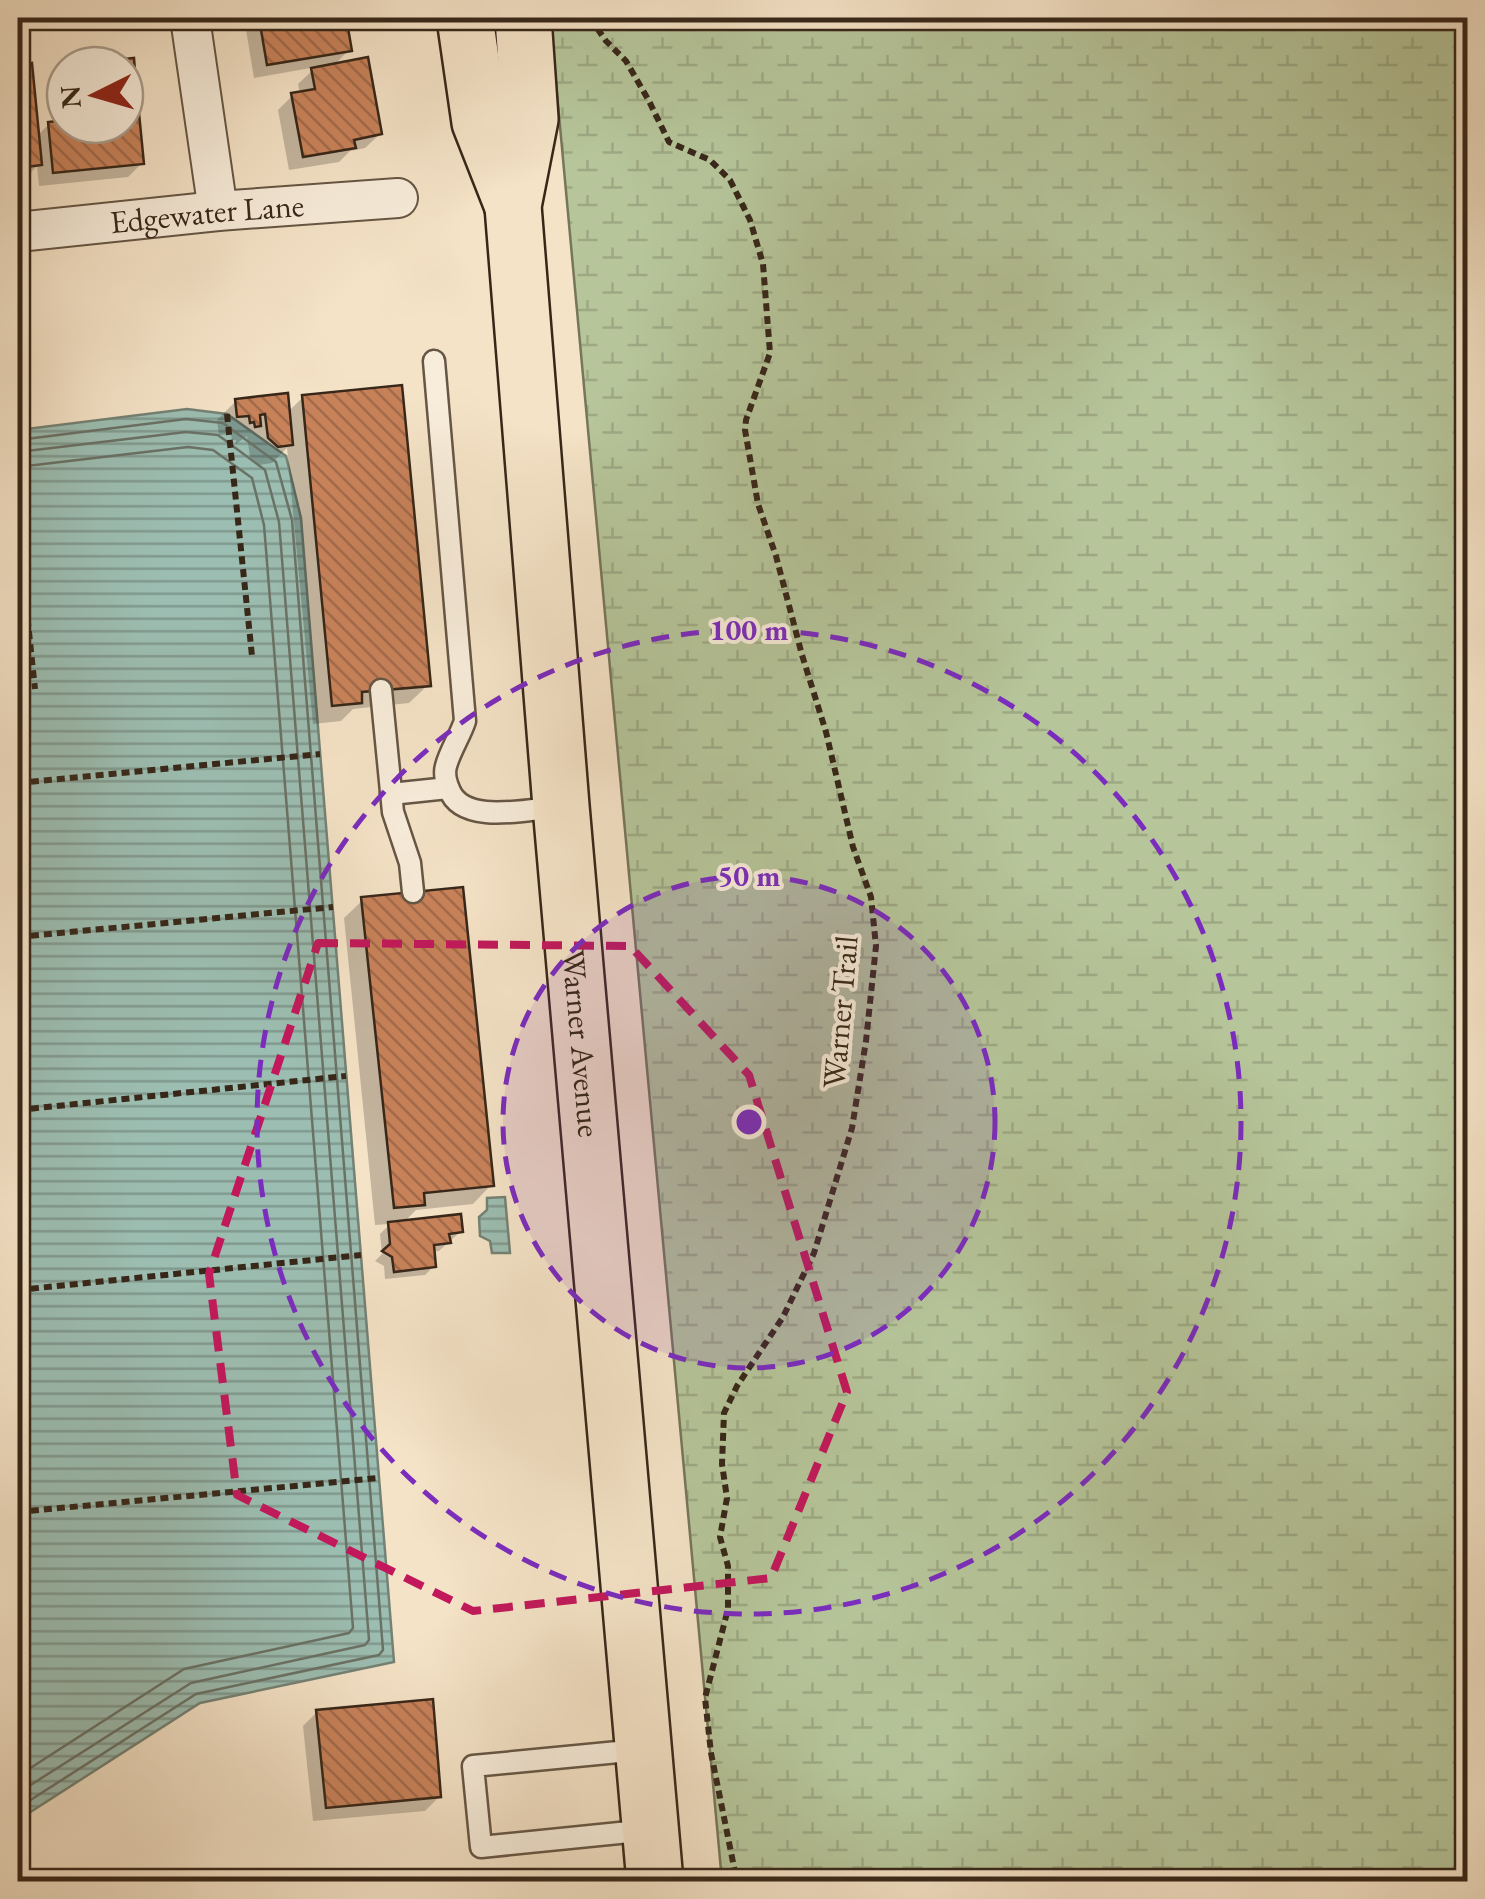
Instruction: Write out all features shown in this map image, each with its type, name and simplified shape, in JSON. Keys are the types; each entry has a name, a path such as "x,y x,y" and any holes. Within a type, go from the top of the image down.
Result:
{"main road":[{"name":"Warner Avenue","path":"465,18 480,122 513,206"},
{"name":"Warner Avenue","path":"522,18 530,119 513,206 653,1856"}],"street":[{"path":"190,18 218,211"},
{"name":"Edgewater Lane","path":"18,232 218,211 398,198"}],"lane":[{"path":"434,361 466,722 446,765 448,788 452,798 469,809 488,813 561,806"},
{"path":"381,690 393,812 410,863 413,892"},
{"path":"391,794 448,788"},
{"path":"644,1750 473,1766 481,1847 653,1856"}],"path":[{"name":"Warner Trail","path":"590,18 626,60 669,142 710,160 730,180 750,220 763,264 770,353 745,430 758,504 826,732 853,847 871,898 876,946 852,1128 814,1253 783,1317 737,1386 724,1413 722,1464 727,1498 720,1537 728,1566 728,1610 705,1698 711,1753 737,1882"},
{"path":"227,414 252,656"},
{"path":"18,528 35,690"},
{"path":"18,783 320,754"},
{"path":"18,937 333,907"},
{"path":"18,1110 346,1076"},
{"path":"18,1290 361,1255"},
{"path":"18,1512 379,1478"}],"highlighted area":[{"path":"318,943 630,946 749,1075 847,1392 771,1578 473,1611 237,1495 209,1274"}],"green space":[{"path":"550,18 1467,18 1467,1881 722,1881"}],"water":[{"path":"187,409 227,414 286,456 301,518 394,1662 200,1703 18,1820 18,430"},
{"path":"505,1197 510,1253 492,1253 490,1241 480,1236 479,1217 487,1210 487,1198"}],"building":[{"path":"259,18 351,18 347,22 352,51 267,65"},
{"path":"368,57 382,134 354,140 356,148 303,157 291,93 315,89 311,68"},
{"path":"32,63 42,165 18,168 18,65"},
{"path":"50,145 142,145 144,164 53,173"},
{"path":"402,385 431,686 362,692 362,703 332,706 302,395"},
{"path":"288,393 293,445 278,447 268,438 265,414 260,415 261,426 255,427 249,416 237,417 235,399"},
{"path":"463,887 494,1186 424,1193 425,1205 394,1208 361,897"},
{"path":"461,1214 463,1232 449,1234 451,1243 434,1245 436,1267 394,1272 392,1257 382,1251 390,1244 388,1222"},
{"path":"433,1699 441,1797 326,1808 316,1710"}]}
